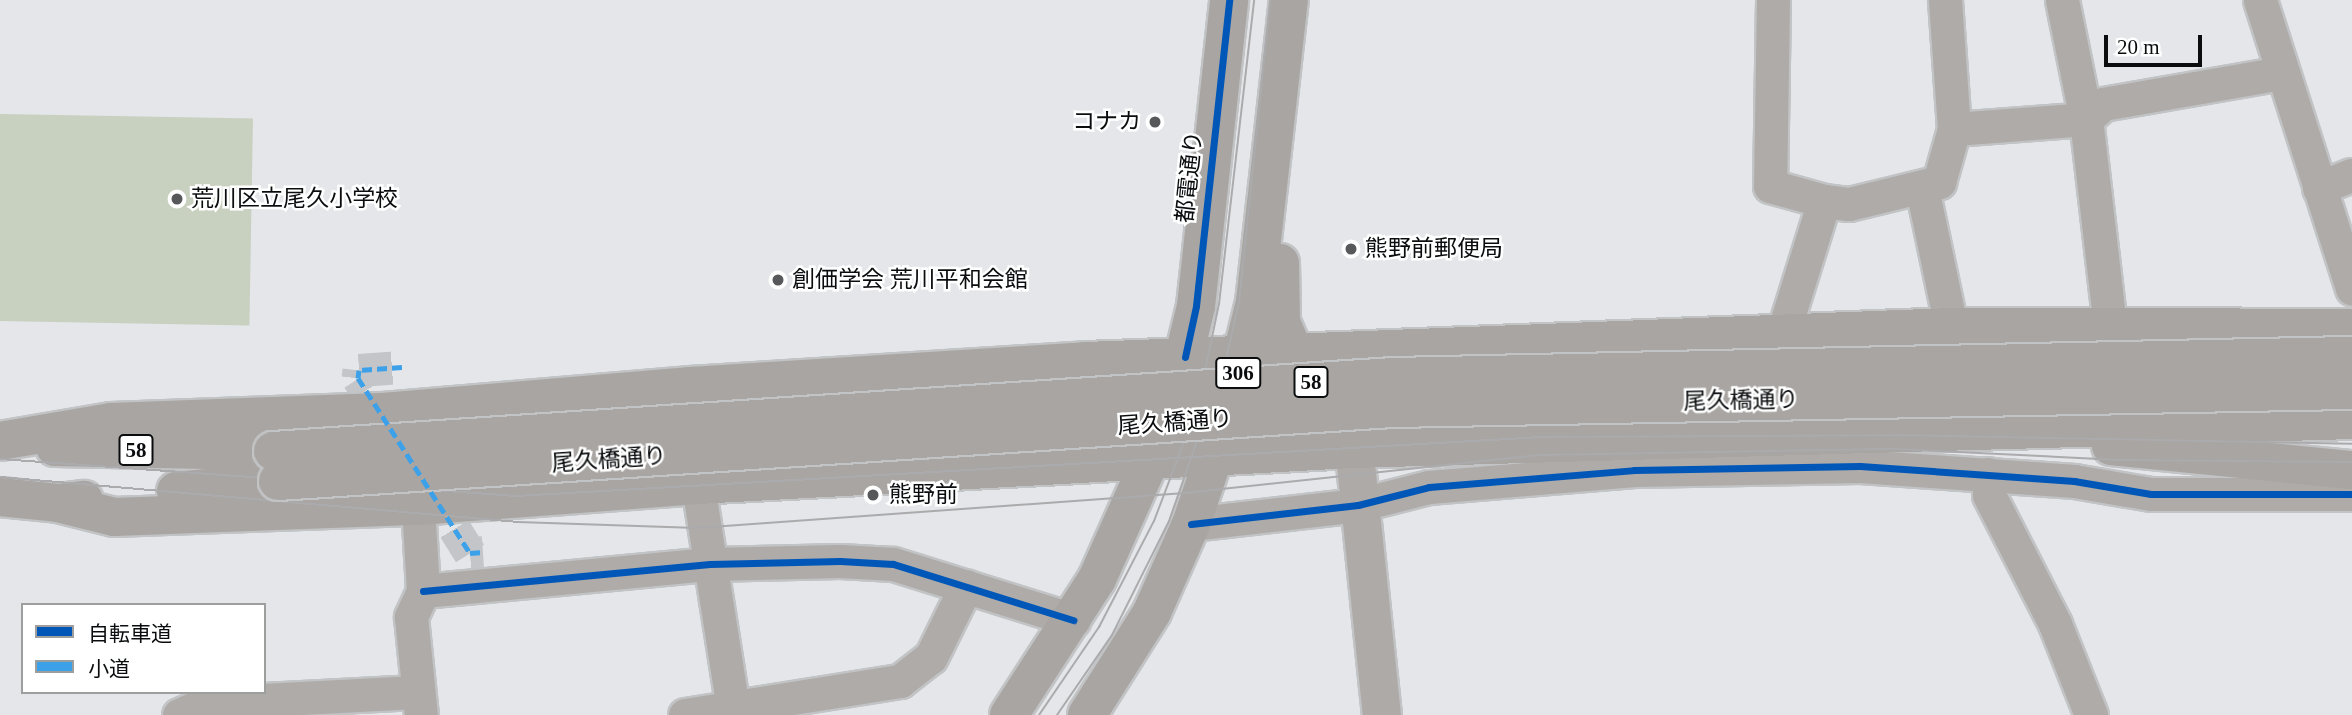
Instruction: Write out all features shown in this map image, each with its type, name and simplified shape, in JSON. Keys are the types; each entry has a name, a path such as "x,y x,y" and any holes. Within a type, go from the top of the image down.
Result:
{"main road":[{"name":"都電通り","path":"1009,715 1073,620 1153,459 1185,357 1196,306 1229,0"},
{"path":"1288,7 1279,301 1284,338 1294,352"},
{"name":"306","path":"1087,715 1152,612 1191,524 1216,455 1255,302 1288,7"},
{"path":"2110,326 2221,308 2352,305"},
{"path":"0,443 111,422 381,412 690,386 1243,354 1951,327 2110,326 2240,330 2352,328"},
{"name":"尾久橋通り","path":"0,497 58,503 275,466 1394,377 2352,356"},
{"name":"尾久橋通り","path":"0,443 275,466 1393,408 2352,390"},
{"path":"58,503 114,517 418,506 698,485 1353,449 2352,420"},
{"path":"1959,432 2352,470"}],"street":[{"path":"1773,0 1770,186 1824,201 1849,204 1939,182 1954,130 1945,0"},
{"path":"2062,0 2086,119 2110,326"},
{"path":"2260,0 2281,73 2352,289"},
{"path":"1954,130 2086,119 2104,104 2281,73"},
{"path":"2319,188 2352,175"},
{"path":"1922,188 1951,327"},
{"path":"1783,333 1824,201"},
{"path":"1382,715 1353,449 1352,378 1369,355 1383,349"},
{"path":"1294,352 1353,449"},
{"path":"1191,524 1358,505 1429,487 1634,470 1860,466 2074,481 2151,494 2352,494"},
{"path":"1987,474 1990,495 2051,614 2091,715"},
{"path":"698,485 733,708"},
{"path":"186,713 206,703 418,704 411,617 423,591 418,506"},
{"path":"423,591 710,564 893,564 1073,620"},
{"path":"685,715 900,681 932,657 966,586"}],"green space":[{"path":"0,114 253,118 249,325 0,321"}],"tunnel":[{"path":"393,432 358,378 359,370 402,367"},
{"path":"428,486 470,553 483,552"}],"tram line":[{"path":"1039,715 1099,627 1154,521 1198,405 1219,304 1254,0"},
{"path":"1057,715 1112,635 1169,521 1227,355 1239,302 1270,0"},
{"path":"0,459 516,496 1541,437 1896,435 2352,444"},
{"path":"0,477 518,522 697,528 1185,493 1541,455 1896,449 2119,460 2352,462"}],"marked path":[{"path":"402,367 359,370 358,378 470,553 483,552"}],"cycle path":[{"path":"1185,357 1196,306 1229,0"},
{"path":"1191,524 1358,505 1429,487 1634,470 1860,466 2074,481 2151,494 2352,494"},
{"path":"423,591 710,564 840,561 893,564 1073,620"}],"place":[{"name":"コナカ","path":"1155,122"},
{"name":"荒川区立尾久小学校","path":"177,199"},
{"name":"熊野前郵便局","path":"1351,249"},
{"name":"創価学会 荒川平和会館","path":"778,280"},
{"name":"熊野前","path":"873,495"}]}
